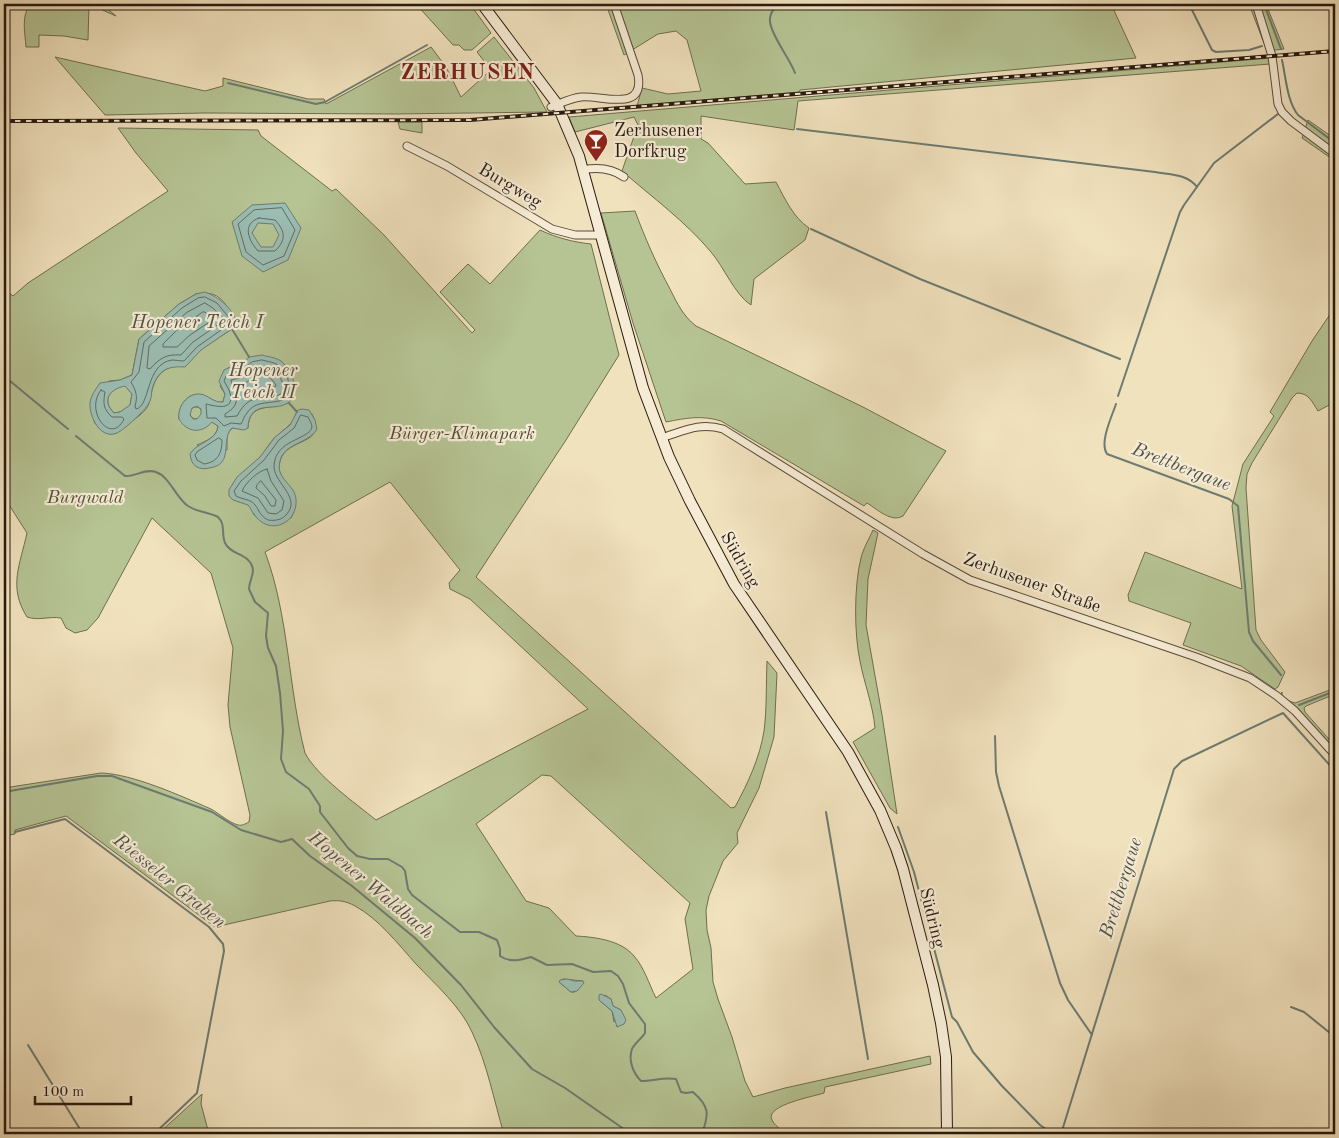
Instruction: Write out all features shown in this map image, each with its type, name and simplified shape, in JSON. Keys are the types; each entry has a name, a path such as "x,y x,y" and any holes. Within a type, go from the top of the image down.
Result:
{"main road":[{"name":"Südring","path":"482,4 569,130 583,170 643,388 661,438 690,501 734,584 848,752 871,792 889,829 903,869 941,1023 946,1057 947,1134"}],"street":[{"path":"554,106 581,97 629,99 637,92 640,84 638,75 614,4"},
{"path":"1256,4 1272,56 1278,104 1282,112 1335,154"},
{"name":"Burgweg","path":"407,146 447,166 552,229 575,235 601,235"},
{"path":"583,170 601,168 618,172 624,177"},
{"name":"Zerhusener Straße","path":"661,438 696,426 710,425 723,429 923,554 970,580 1196,657 1250,678 1295,711 1335,755"}],"green space":[{"path":"30,4 89,4 88,40 64,36 39,35 39,47 26,47 25,14"},
{"path":"89,4 102,4 116,16"},
{"path":"416,4 470,4 491,33 472,50 464,50 459,45 453,45"},
{"path":"606,4 1111,4 1136,58 800,90 799,92 637,106 642,88 668,94 701,91 687,40 676,31 658,34 624,55"},
{"path":"1249,4 1266,4 1284,49 1267,51"},
{"path":"494,37 534,88 547,112 105,115 55,57 205,91 223,86 223,78 308,99 324,99 326,104 431,47 446,67 461,97 491,70 477,52"},
{"path":"1270,58 1270,64 798,101 794,130 701,116 701,139 708,143 745,184 776,182 794,213 809,228 805,240 754,279 751,305 740,295 716,258 701,241 680,220 622,171 638,125 634,117 575,132 569,117"},
{"path":"1308,120 1335,139 1335,161 1302,138"},
{"path":"398,122 422,122 422,133 400,129"},
{"path":"118,128 258,130 261,136 332,191 336,189 384,235 472,333 475,330 440,292 468,264 490,284 540,230 565,239 591,244 619,355 476,577 731,808 735,807 749,779 762,741 766,714 767,661 777,673 774,737 759,788 737,833 738,843 723,861 709,896 706,910 713,982 745,1081 753,1097 785,1088 930,1056 931,1064 825,1087 824,1093 783,1106 772,1115 772,1120 786,1134 504,1134 482,1056 467,1023 447,996 388,932 364,911 349,903 330,901 215,927 66,816 15,830 15,834 4,836 4,788 101,773 127,777 157,786 211,809 238,825 249,822 250,815 230,727 228,705 233,648 211,573 152,518 98,618 87,630 75,633 66,628 61,618 36,619 27,617 18,596 17,576 27,533 4,497 4,289 13,296 28,283 168,191","holes":["196,294 212,294 221,299 230,312 236,326 198,351 189,362 172,366 162,372 155,381 148,406 138,417 110,434 101,430 94,422 109,381 120,380 132,375 139,339 179,304","245,363 288,403 262,408 252,414 248,428 232,428 227,435 227,450 197,445 213,436 218,426 212,422 179,419 180,409 186,400 194,395 223,402 225,394 220,386 228,368 238,367","296,413 312,414 316,424 315,432 311,437 290,448 284,453 280,461 279,469 281,475 293,492 295,499 295,508 291,518 254,515 251,507 232,485 293,420","390,482 460,570 449,583 450,589 470,599 588,709 376,820 327,780 305,753 299,728 284,626 273,576 265,552","542,775 551,776 690,903 685,919 693,969 656,998 641,965 629,951 607,940 576,936 549,908 526,901 476,824","563,979 583,981 575,992 571,992 559,982","605,995 611,999 613,1006 621,1010 614,1022 612,1011 599,1000"]},
{"path":"635,211 660,270 675,299 684,314 696,326 863,407 946,451 903,516 898,518 889,517 867,503 864,506 721,421 687,418 666,422 633,323 601,213"},
{"path":"1335,307 1335,402 1318,411 1307,396 1297,393 1292,398 1247,474 1246,488 1256,630 1261,640 1285,672 1278,687 1275,689 1241,666 1183,645 1191,623 1129,601 1128,595 1145,552 1242,589 1232,506 1243,464 1274,416 1270,412 1312,341"},
{"path":"125,385 132,394 130,406 114,413 108,404 109,396 115,389"},
{"path":"194,407 198,407 202,413 198,419 194,419 190,415 190,411"},
{"path":"873,530 878,533 868,579 866,625 897,814 890,808 853,742 875,728 858,650 856,610 857,582 861,558"},
{"path":"1335,688 1335,694 1304,708 1305,712 1335,746 1335,752 1281,696 1282,692 1286,700 1295,703"},
{"path":"202,1094 201,1104 209,1134 158,1134"}],"water":[{"path":"285,203 301,228 288,260 263,272 242,256 232,222 252,205","holes":["258,223 273,224 279,235 273,247 261,247 252,233"]},
{"name":"Hopener Teich I","path":"205,292 220,300 232,312 237,322 236,326 201,350 185,367 169,368 162,372 155,380 148,405 140,414 117,433 105,433 97,426 90,408 93,395 100,383 120,380 132,375 139,339 179,304 196,294","holes":["125,386 132,394 130,405 120,412 114,413 108,404 109,396 112,392"]},
{"name":"Hopener Teich II","path":"262,355 281,361 292,376 295,389 294,395 286,404 255,411 250,418 248,428 244,430 232,428 227,438 225,457 217,466 204,469 197,467 192,462 190,454 214,435 218,426 212,422 204,429 199,430 186,427 179,419 181,406 187,398 195,394 223,402 225,394 219,381 224,370 240,365 249,357","holes":["197,406 201,409 201,414 197,419 193,419 190,415 192,408"]},
{"path":"298,410 309,410 315,420 317,429 308,438 286,451 282,455 279,466 281,474 294,492 295,509 291,517 284,523 276,526 268,525 257,518 248,505 233,500 229,496 229,490 237,477 260,457 275,437 290,425"},
{"path":"560,980 583,981 584,983 577,991 571,992 559,982"},
{"path":"601,994 611,999 613,1006 621,1010 626,1020 624,1024 617,1027 612,1011 599,1000 599,995"}],"waterway":[{"path":"778,4 771,15 771,28 795,73"},
{"name":"Brettbergaue","path":"1189,4 1212,50 1216,52 1249,50 1262,46"},
{"path":"1264,4 1281,49"},
{"path":"228,83 316,104 325,102 427,45"},
{"path":"1282,60 1289,96 1294,109 1298,115 1335,143"},
{"name":"Brettbergaue","path":"1118,396 1180,212 1214,163 1278,114"},
{"path":"797,129 1155,172 1184,177 1197,187"},
{"path":"811,229 920,279 1120,359"},
{"path":"232,329 249,357"},
{"path":"4,376 68,429"},
{"path":"289,403 297,412"},
{"name":"Brettbergaue","path":"1116,404 1105,437 1104,443 1107,454 1229,499 1238,506 1249,632 1253,641 1281,675"},
{"path":"76,436 125,476 148,471 161,475 188,506 218,517 223,526 225,543 232,550 249,560 253,570 249,589 255,602 268,613 266,636 268,648 276,666 280,693 283,731 281,759 286,772 309,789 320,806 320,812 348,848 357,856 370,859 388,859 402,867 405,871 408,889 412,895 460,932 479,932 497,940 500,956 508,960 531,957 547,965 572,964 593,972 611,971 618,976 623,984 629,1003 645,1024 645,1033 633,1047 631,1053 631,1062 636,1074 641,1081 666,1078 676,1079 681,1092 693,1092 699,1097 703,1102 707,1116 702,1134"},
{"path":"1299,705 1335,691"},
{"name":"Brettbergaue","path":"1061,1134 1174,769 1182,761 1283,713 1335,771"},
{"path":"995,736 996,772 999,786 1060,983 1068,1000 1092,1035"},
{"name":"Hopener Waldbach","path":"4,792 97,776 112,776 212,812 241,830 281,842 292,839 310,856 352,886 415,938 461,985 494,1027 532,1069 565,1088 631,1134"},
{"path":"826,812 868,1059"},
{"name":"Riesseler Graben","path":"15,832 65,819 209,927 223,944 224,951 197,1093 154,1134"},
{"path":"898,827 914,872 952,1017 957,1022 973,1052 1002,1086 1040,1125 1053,1134"},
{"path":"1291,1007 1304,1012 1335,1037"},
{"path":"28,1045 83,1134"}],"railway":[{"path":"4,121 470,120 1335,51"}],"place":[{"name":"Zerhusener Dorfkrug","path":"596,162"}],"district":[{"name":"ZERHUSEN","path":"468,73"}],"park label":[{"name":"Bürger-Klimapark","path":"462,434"},
{"name":"Burgwald","path":"85,498"}]}
